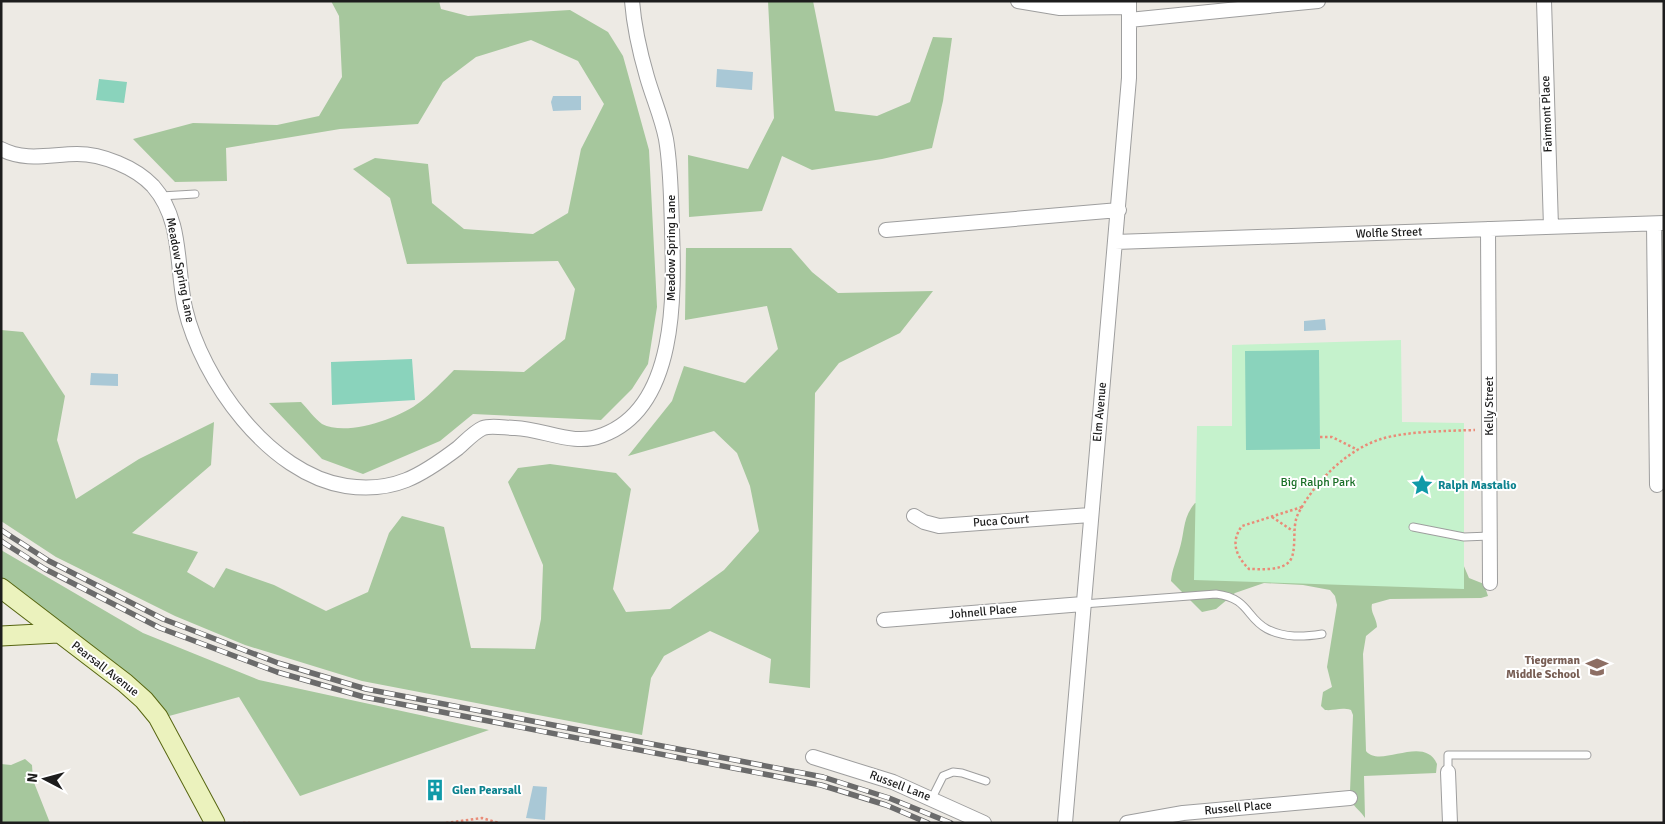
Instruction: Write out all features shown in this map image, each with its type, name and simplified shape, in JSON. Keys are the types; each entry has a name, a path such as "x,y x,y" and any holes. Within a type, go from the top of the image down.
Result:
{"street":[{"name":"Meadow Spring Lane","path":"1,149 28,157 79,154 98,156 130,169 151,184 172,217 185,307 208,370 234,411 259,436 299,467 320,478 344,486 370,488 395,485 428,471 484,427 530,429 553,436 582,441 605,435 629,420 652,389 668,342 672,302 673,266 670,165 665,134 646,75 632,1"},
{"path":"1018,1 1060,8 1129,9 1318,1"},
{"name":"Fairmont Place","path":"1544,1 1551,227"},
{"name":"Elm Avenue","path":"1065,823 1129,78 1129,9"},
{"path":"886,230 1118,210"},
{"path":"1657,485 1659,224"},
{"name":"Wolfle Street","path":"1115,242 1659,224"},
{"name":"Kelly Street","path":"1488,229 1490,583"},
{"name":"Puca Court","path":"914,516 924,522 939,526 1090,515"},
{"name":"Pearsall Avenue","path":"1,588 125,683 150,707 214,823"},
{"name":"Johnell Place","path":"884,620 1083,604"},
{"path":"1,636 58,633"},
{"name":"Russell Lane","path":"813,757 893,782 984,823"},
{"path":"1448,772 1450,823"},
{"name":"Russell Place","path":"1128,823 1183,813 1350,798"}],"lane":[{"path":"160,196 194,194"},
{"path":"1413,527 1464,536 1490,536"},
{"path":"1083,604 1216,594 1227,595 1240,602 1266,629 1299,638 1322,634"},
{"path":"1448,772 1448,755 1587,755"},
{"path":"932,798 943,776 953,772 986,781"}],"path":[{"path":"1302,507 1242,526 1237,532 1235,545 1239,559 1249,569 1273,568 1289,563 1293,555 1293,523 1302,507 1332,470 1358,450 1381,439 1438,431 1490,430"},
{"path":"1320,437 1332,437 1358,450"},
{"path":"1272,517 1293,531"},
{"path":"446,823 482,818 500,823"},
{"path":"243,823 250,823"}],"green space":[{"path":"331,1 439,1 441,9 468,16 570,10 608,32 623,56 649,150 657,307 648,364 632,389 601,420 473,414 440,441 363,474 322,459 269,403 301,402 322,424 333,427 359,427 373,424 400,414 420,402 454,370 524,372 565,339 575,289 558,261 407,264 390,198 353,169 375,158 428,164 432,203 464,229 533,234 568,213 581,149 604,104 578,61 531,40 476,57 443,82 418,124 340,129 226,148 227,181 175,182 133,139 193,123 277,125 319,116 342,77 339,16"},
{"path":"768,1 813,1 835,111 877,116 910,102 933,37 952,38 943,101 932,148 882,159 812,170 782,156 762,211 689,217 688,155 748,169 774,118"},
{"path":"99,79 127,82 124,103 96,100"},
{"path":"686,248 791,248 812,272 838,293 933,291 900,333 839,363 815,393 810,688 769,683 771,659 710,631 664,656 651,678 642,735 362,681 245,645 175,616 56,557 1,521 1,330 23,332 65,396 57,440 76,499 139,459 214,422 211,465 132,533 198,552 187,572 214,588 226,568 274,585 326,611 368,592 389,533 402,516 444,527 471,648 535,649 541,619 543,565 508,482 518,468 550,464 616,473 631,489 613,589 626,612 670,609 724,570 759,531 750,486 737,453 714,431 628,456 672,401 684,366 745,383 778,349 767,306 685,320"},
{"name":"Big Ralph Park","path":"1401,340 1402,422 1464,423 1464,589 1194,580 1197,426 1232,426 1232,345"},
{"path":"1319,350 1320,449 1246,450 1245,351"},
{"path":"412,359 415,400 332,405 331,362"},
{"path":"1195,503 1460,557 1469,578 1484,584 1488,596 1481,598 1390,599 1372,604 1377,627 1366,636 1363,654 1366,751 1373,755 1381,756 1413,751 1422,752 1431,756 1437,764 1436,773 1364,776 1365,818 1350,797 1353,715 1351,710 1325,710 1321,706 1323,692 1332,687 1327,667 1337,605 1335,596 1330,590 1303,585 1264,583 1235,593 1216,609 1202,612 1171,581 1186,520"},
{"path":"1,550 143,633 259,680 489,730 300,796 239,697 158,719 1,586"},
{"path":"25,759 32,765 33,780 50,823 1,823 1,764 11,765"}],"water":[{"path":"717,69 753,72 752,90 716,87"},
{"path":"553,96 581,96 581,110 553,111 551,102"},
{"path":"1325,319 1326,330 1304,331 1304,321"},
{"path":"91,373 118,374 118,386 90,385"},
{"path":"533,786 547,787 545,820 526,818"}],"railway":[{"path":"1,530 49,561 163,619 278,663 366,689 823,777 889,798 951,823"},
{"path":"1,541 45,569 160,628 277,672 364,697 821,785 886,805 928,823"}],"place":[{"name":"Ralph Mastalio","path":"1422,485"},
{"name":"Tiegerman Middle School","path":"1597,667"},
{"name":"Glen Pearsall","path":"435,790"}]}
